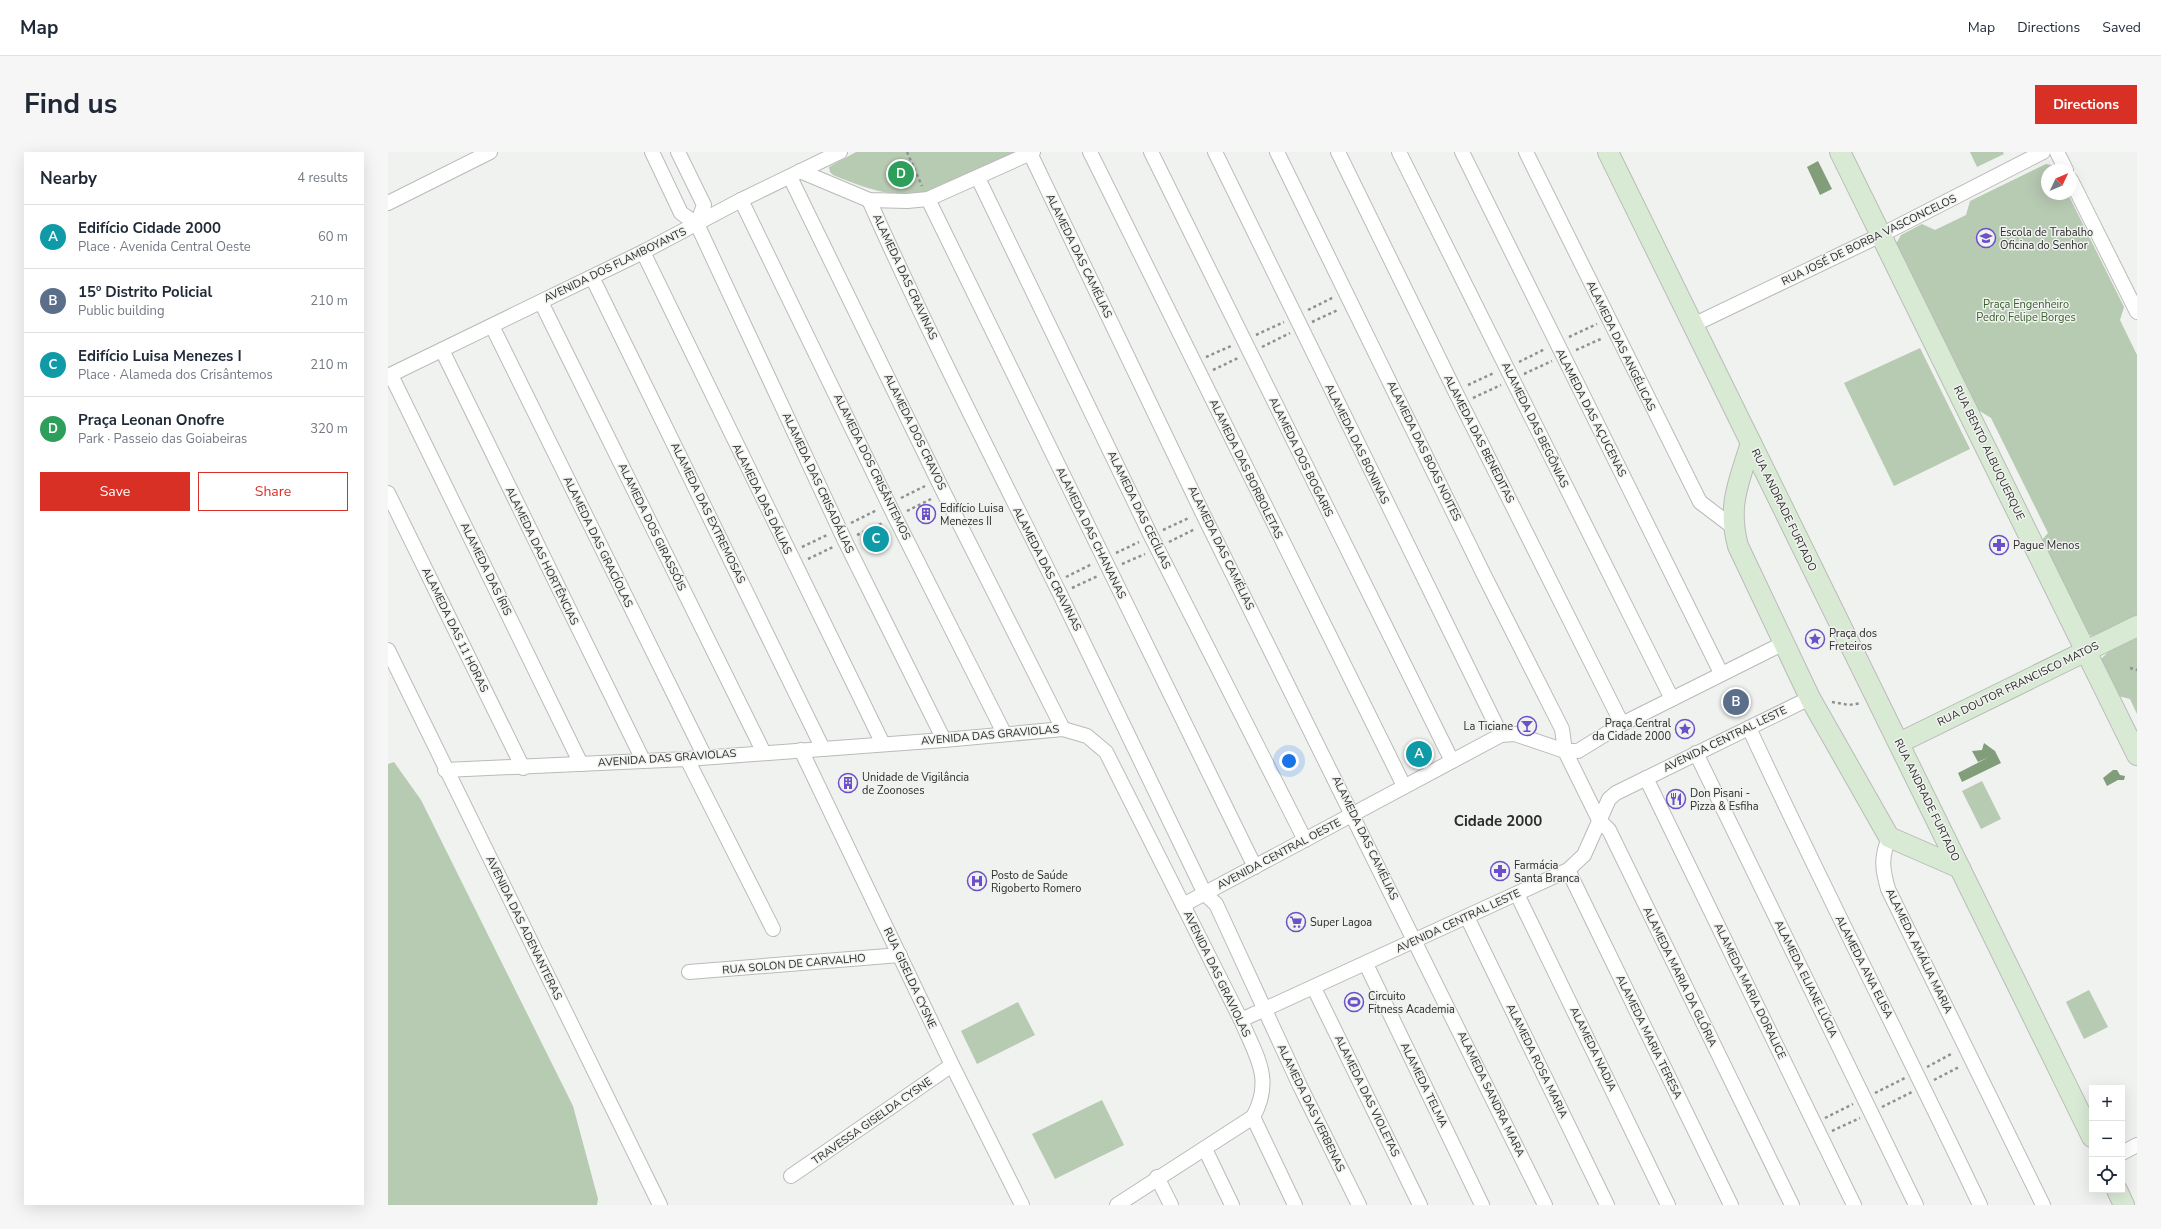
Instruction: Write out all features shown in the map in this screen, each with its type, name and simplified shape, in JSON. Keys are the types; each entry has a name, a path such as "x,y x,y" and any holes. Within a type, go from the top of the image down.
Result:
{"street":[{"path":"388,203 490,152"},
{"path":"652,152 681,213 697,224 704,205 678,152"},
{"name":"AVENIDA DOS FLAMBOYANTS","path":"390,376 643,252 742,200 840,152"},
{"name":"ALAMEDA DAS BORBOLETAS","path":"1090,152 1404,786"},
{"name":"ALAMEDA DOS BOGARIS","path":"1151,152 1452,761"},
{"name":"ALAMEDA DAS BONINAS","path":"1215,152 1297,322 1501,735"},
{"name":"ALAMEDA DAS BOAS NOITES","path":"1277,152 1484,575 1562,729 1565,751"},
{"name":"ALAMEDA DAS BENEDITAS","path":"1338,152 1458,397 1622,724"},
{"name":"ALAMEDA DAS BEGÔNIAS","path":"1399,152 1672,699"},
{"name":"ALAMEDA DAS AÇUCENAS","path":"1462,152 1721,674"},
{"name":"ALAMEDA DAS ANGÉLICAS","path":"1526,152 1607,318 1700,502 1733,527"},
{"name":"RUA ANDRADE FURTADO","path":"1608,152 2089,1131"},
{"name":"RUA BENTO ALBUQUERQUE","path":"1840,152 2137,755"},
{"name":"RUA JOSÉ DE BORBA VASCONCELOS","path":"1693,325 1881,235 2043,152"},
{"path":"2057,152 2063,164"},
{"path":"795,174 869,200 907,201 928,199 978,178 1031,153"},
{"name":"ALAMEDA DAS CAMÉLIAS","path":"1031,153 1205,517 1354,814 1415,940"},
{"name":"ALAMEDA DOS CRAVOS","path":"795,174 944,493 1063,729"},
{"name":"ALAMEDA DAS CECÍLIAS","path":"978,178 1155,542 1305,840"},
{"path":"2077,192 2137,312"},
{"name":"ALAMEDA DAS CHANANAS","path":"928,199 1010,371 1107,564 1255,867"},
{"name":"ALAMEDA DOS CRISÂNTEMOS","path":"742,200 895,517 1004,733"},
{"name":"ALAMEDA DAS CRAVINAS","path":"869,200 904,280 1036,549 1057,588 1205,894 1216,904 1262,1001 1264,1010"},
{"name":"ALAMEDA DAS CRISADÁLIAS","path":"697,224 842,535 944,740"},
{"name":"ALAMEDA DAS DÁLIAS","path":"643,252 883,744"},
{"name":"ALAMEDA DAS EXTREMOSAS","path":"592,276 823,749"},
{"name":"ALAMEDA DOS GIRASSÓIS","path":"541,302 763,752"},
{"name":"ALAMEDA DAS GRACÍOLAS","path":"492,326 705,757"},
{"name":"ALAMEDA DAS HORTÊNCIAS","path":"442,350 643,760"},
{"name":"ALAMEDA DAS ÍRIS","path":"390,376 581,764"},
{"path":"1751,443 1733,501 1733,527 1738,546 1810,698 1889,837"},
{"name":"ALAMEDA DAS 11 HORAS","path":"388,493 523,768"},
{"name":"RUA DOUTOR FRANCISCO MATOS","path":"1899,743 2137,626"},
{"path":"1501,735 1515,734 1565,751 1578,751 1622,724 1784,643"},
{"name":"AVENIDA DAS ADENANTERAS","path":"388,650 445,770 660,1205"},
{"name":"AVENIDA CENTRAL LESTE","path":"1241,1020 1314,988 1568,870 1584,855 1609,799 1646,778 1810,698"},
{"name":"ALAMEDA ANA ELISA","path":"1749,728 1813,866 1917,1072 1980,1205"},
{"name":"AVENIDA DAS GRAVIOLAS","path":"445,770 523,768 705,757 944,740 1004,733 1063,729 1087,736 1106,752 1241,1020 1263,1074 1263,1095 1253,1117"},
{"name":"AVENIDA CENTRAL OESTE","path":"1183,905 1501,735"},
{"name":"RUA GISELDA CYSNE","path":"801,750 952,1065 1022,1205"},
{"name":"ALAMEDA MARIA DA GLÓRIA","path":"1565,751 1599,820 1609,830 1792,1205"},
{"name":"ALAMEDA ELIANE LÚCIA","path":"1696,753 1916,1205"},
{"path":"687,758 773,929"},
{"name":"ALAMEDA MARIA DORALICE","path":"1646,778 1854,1205"},
{"name":"RUA ANDRADE FURTADO","path":"1889,837 1960,868"},
{"name":"ALAMEDA AMÁLIA MARIA","path":"1889,837 1882,853 1888,888 2042,1205"},
{"name":"ALAMEDA MARIA TERESA","path":"1568,870 1731,1205"},
{"name":"ALAMEDA NADJA","path":"1517,894 1668,1205"},
{"name":"ALAMEDA ROSA MARIA","path":"1467,917 1607,1205"},
{"name":"ALAMEDA SANDRA MARA","path":"1415,940 1545,1205"},
{"name":"RUA SOLON DE CARVALHO","path":"689,972 900,956"},
{"name":"ALAMEDA TELMA","path":"1366,964 1482,1205"},
{"name":"ALAMEDA DAS VIOLETAS","path":"1314,988 1420,1205"},
{"name":"ALAMEDA DAS VERBENAS","path":"1264,1010 1359,1205"},
{"name":"TRAVESSA GISELDA CYSNE","path":"791,1176 952,1065"},
{"path":"1117,1205 1253,1117 1295,1205"},
{"path":"2125,1152 2137,1146"},
{"path":"1205,1149 1232,1205"},
{"path":"1158,1178 1171,1205"},
{"path":"2118,1193 2124,1205"}],"path":[{"path":"907,152 928,199"},
{"path":"1193,362 1247,346 1349,298"},
{"path":"1200,376 1247,346 1349,298"},
{"path":"1458,397 1509,374 1556,344 1607,318"},
{"path":"1458,397 1509,374 1562,356 1614,332"},
{"path":"792,560 842,535 889,504 938,480"},
{"path":"792,560 842,535 895,517 944,493"},
{"path":"1057,588 1205,517"},
{"path":"1057,588 1205,517"},
{"path":"2130,668 2137,670"},
{"path":"1810,698 1849,705 1862,703"},
{"path":"1814,1124 1966,1047"},
{"path":"1821,1137 1871,1113 1972,1060"}],"green space":[{"path":"856,152 1017,152 949,185 921,194 900,195 870,189 833,175 830,172 829,167"},
{"path":"1970,152 2003,152 2004,154 1977,167"},
{"name":"Praça Engenheiro Pedro Felipe Borges","path":"2041,166 2041,200 2071,200 2124,307 2120,320 2137,355 2137,616 2092,636 2088,633 2041,541 2048,533 1991,418 1975,408 1896,244 1901,235 1922,224 1935,230 1966,215 1970,201"},
{"path":"1920,348 1970,449 1894,486 1844,383"},
{"path":"2137,638 2137,714 2130,699 2118,696 2101,663 2101,659 2108,652"},
{"path":"394,762 421,800 573,1106 598,1199 597,1205 388,1205 388,764"},
{"path":"1982,781 2001,819 1981,829 1962,791"},
{"path":"2089,990 2108,1027 2084,1039 2066,1002"},
{"path":"1018,1002 1035,1035 977,1064 961,1031"},
{"path":"1102,1100 1124,1145 1055,1179 1032,1134"}],"shaded area":[{"path":"1818,161 1832,189 1820,195 1807,167"},
{"path":"1984,743 1995,751 2001,763 1962,782 1958,773 1989,757 1978,762 1972,751 1982,750"},
{"path":"2113,770 2117,770 2120,775 2125,776 2124,780 2118,780 2107,786 2103,778"}],"place":[{"name":"Praça Leonan Onofre","path":"901,174"},
{"name":"Escola de Trabalho Oficina do Senhor","path":"1986,238"},
{"name":"Edifício Luisa Menezes II","path":"926,514"},
{"name":"Edifício Luisa Menezes I","path":"876,539"},
{"name":"Pague Menos","path":"1999,545"},
{"name":"Praça dos Freteiros","path":"1815,639"},
{"name":"15º Distrito Policial","path":"1736,702"},
{"name":"La Ticiane","path":"1527,726"},
{"name":"Praça Central da Cidade 2000","path":"1685,729"},
{"name":"Edifício Cidade 2000","path":"1419,754"},
{"name":"Unidade de Vigilância de Zoonoses","path":"848,783"},
{"name":"Don Pisani - Pizza & Esfiha","path":"1676,799"},
{"name":"Farmácia Santa Branca","path":"1500,871"},
{"name":"Posto de Saúde Rigoberto Romero","path":"977,881"},
{"name":"Super Lagoa","path":"1296,922"},
{"name":"Circuito Fitness Academia","path":"1354,1002"}],"district":[{"name":"Cidade 2000","path":"1498,821"}]}
